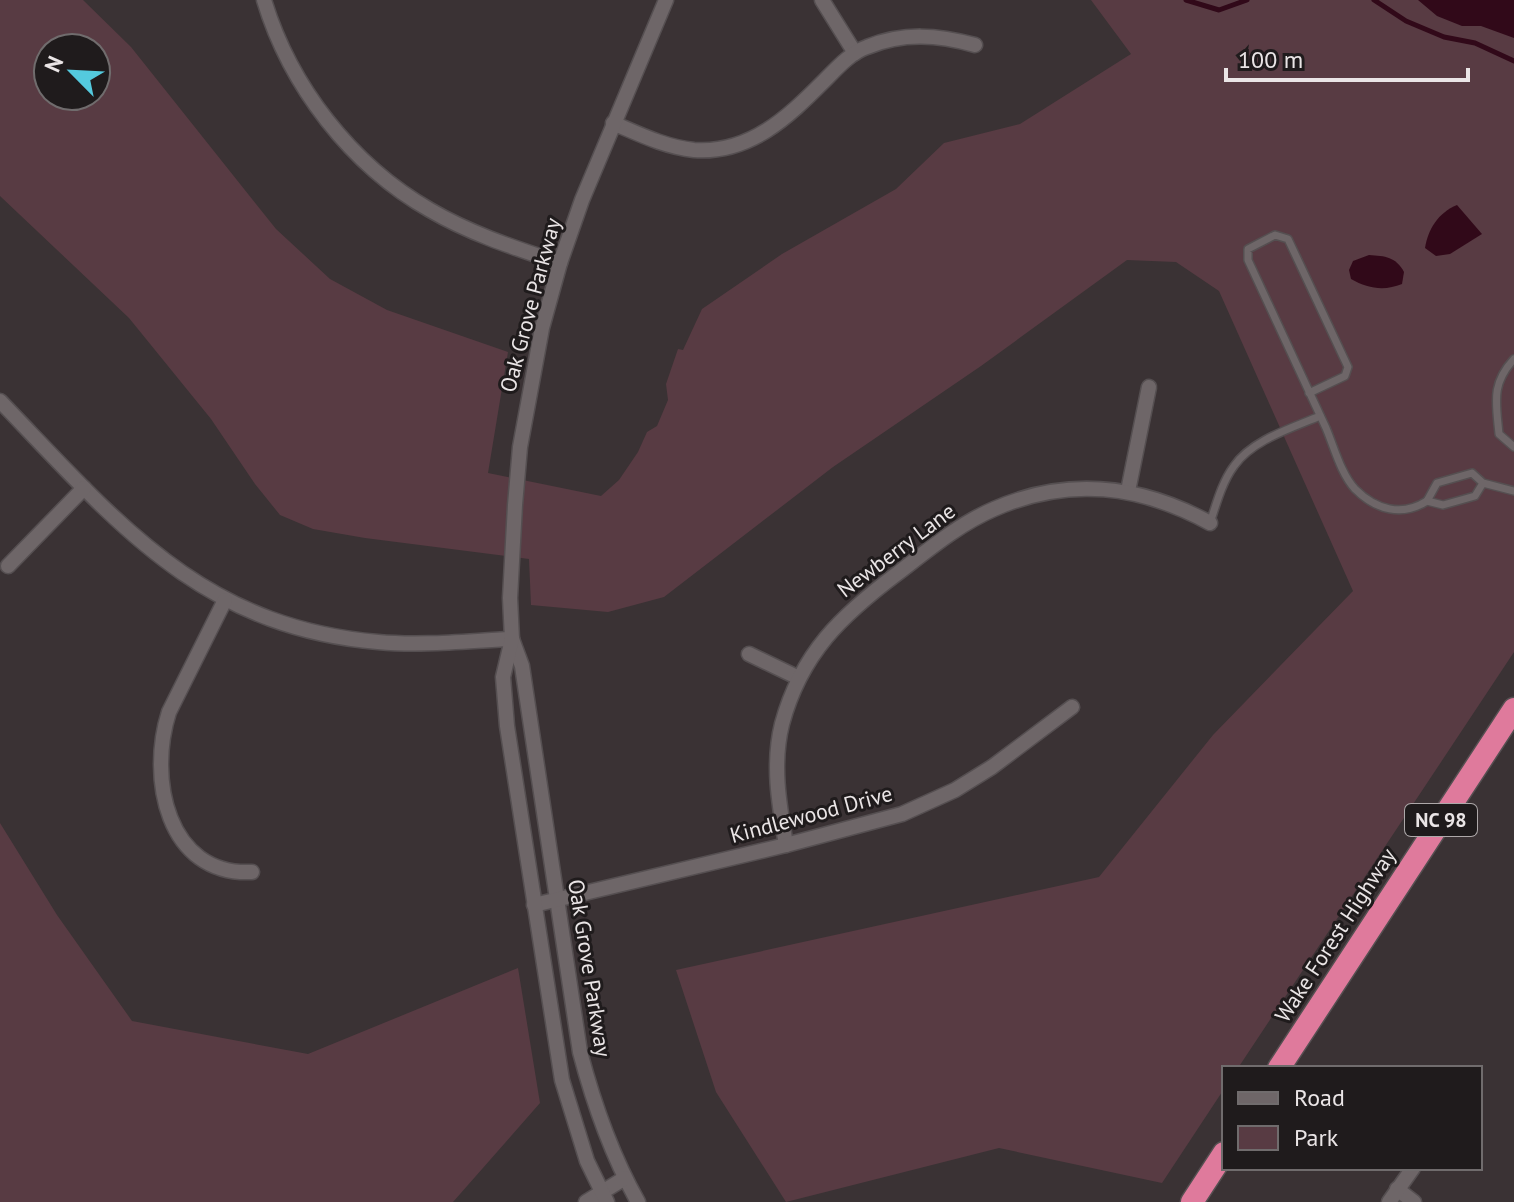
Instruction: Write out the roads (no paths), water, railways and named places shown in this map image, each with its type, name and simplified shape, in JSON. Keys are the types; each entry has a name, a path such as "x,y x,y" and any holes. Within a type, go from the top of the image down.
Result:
{"highway":[{"name":"Wake Forest Highway","path":"1280,1066 1514,709"},
{"path":"1192,1202 1222,1156"}],"street":[{"path":"264,0 284,51 317,107 335,130 384,178 453,223 560,263"},
{"name":"Oak Grove Parkway","path":"604,1197 573,1121 562,1080 507,726 503,677 512,639 512,551 520,447 542,328 560,263 613,123 666,0"},
{"path":"822,0 855,53"},
{"path":"613,123 679,148 712,150 744,143 790,114 855,53 875,44 915,36 946,37 975,45"},
{"path":"1128,491 1149,387"},
{"path":"0,401 84,488 152,552 184,576 225,600 279,623 350,640 413,644 512,639"},
{"path":"8,566 84,488"},
{"name":"Newberry Lane","path":"786,845 776,779 778,749 782,725 799,678 823,639 856,605 945,537 993,509 1047,492 1104,488 1128,491 1184,509 1210,523"},
{"path":"225,600 169,712 163,732 159,769 170,815 189,847 205,862 225,871 252,872"},
{"name":"Oak Grove Parkway","path":"512,639 522,666 580,1052 594,1108 638,1202"},
{"path":"749,654 799,678"},
{"name":"Kindlewood Drive","path":"534,905 786,845 878,821 924,805 992,767 1072,707"},
{"path":"1412,1170 1393,1196 1414,1202"},
{"path":"586,1202 604,1197 625,1178"}],"lane":[{"path":"1309,393 1345,376 1348,367 1288,239 1275,235 1248,249 1246,254 1309,393 1352,486 1376,503 1400,511 1416,508 1427,501 1437,483 1472,473 1483,483 1514,491"},
{"path":"1514,359 1497,384 1496,399 1499,434 1514,447"},
{"path":"1210,523 1222,489 1239,459 1279,434 1320,416"},
{"path":"1427,501 1443,505 1475,496 1483,483"}],"waterway":[{"path":"1186,0 1219,10 1247,0"},
{"path":"1374,0 1406,21 1444,37 1475,43 1514,61"}]}
